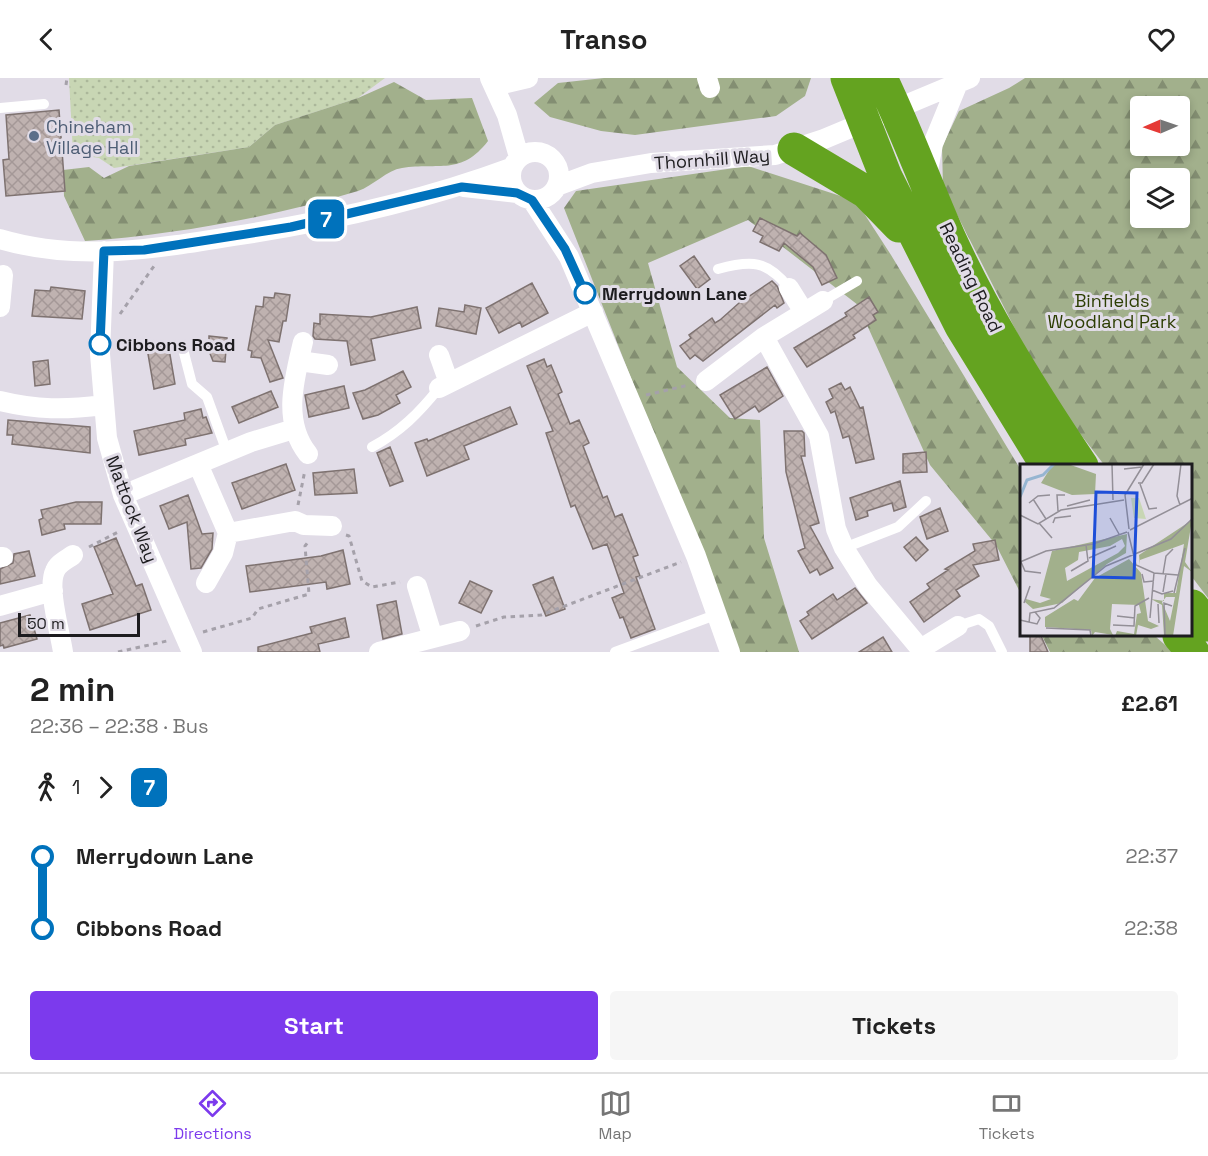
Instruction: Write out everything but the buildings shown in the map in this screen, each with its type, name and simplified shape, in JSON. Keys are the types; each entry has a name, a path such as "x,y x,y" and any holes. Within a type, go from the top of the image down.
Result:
{"highway":[{"name":"Reading Road","path":"847,78 886,177 936,278 982,362 1046,464"},
{"name":"Reading Road","path":"881,78 950,237 1001,337 1081,464"},
{"path":"895,108 889,133 928,228 936,278"},
{"path":"794,149 875,200 900,227 936,278"},
{"path":"1193,608 1208,625"},
{"path":"1180,637 1193,652"}],"street":[{"path":"528,78 492,82 529,158 559,170 539,194"},
{"path":"926,180 933,144 964,80"},
{"name":"Thornhill Way","path":"462,187 539,194 592,173 651,163 758,157 824,139 964,80"},
{"path":"529,158 512,186 539,194 565,249 696,556 730,652"},
{"name":"Thornhill Way","path":"0,239 56,251 167,247 291,227 462,187 529,158 592,173"},
{"name":"Mattock Way","path":"104,251 100,333 107,438 123,495 188,644"},
{"path":"0,307 3,275"},
{"path":"789,288 804,312"},
{"path":"706,381 764,337 823,301"},
{"path":"439,355 444,386 593,312"},
{"path":"764,337 805,407 819,436 834,518 844,548 868,586 922,650 958,626"},
{"path":"308,454 298,441 294,429 292,396 301,351 328,365"},
{"path":"0,401 25,407 61,410 103,405"},
{"path":"123,495 227,452 294,429"},
{"path":"198,464 228,533 223,553 206,583"},
{"path":"228,533 295,521 326,525"},
{"path":"63,652 53,591 54,573 59,564 73,555"},
{"path":"417,586 433,638"},
{"path":"0,606 53,591"},
{"path":"379,652 460,631"}],"lane":[{"path":"0,108 45,104"},
{"path":"718,269 737,264 759,264 781,277 789,288"},
{"path":"823,301 856,281"},
{"path":"183,349 192,384 207,397 227,452"},
{"path":"372,447 392,436 416,417 444,386"},
{"path":"844,548 898,527 926,501"},
{"path":"615,652 718,614"},
{"path":"958,626 979,619 989,626 1002,652"}],"path":[{"path":"66,85 67,78"},
{"path":"118,317 167,247"},
{"path":"631,402 648,394 706,381"},
{"path":"295,521 308,454"},
{"path":"73,555 135,523"},
{"path":"118,652 188,644 252,618 258,609 309,594 305,546 326,525 349,536 362,581 372,587 411,580 417,586"},
{"path":"460,631 504,617 541,615 696,556"}],"green space":[{"path":"69,78 385,78 358,98 275,125 249,147 114,168 99,158 73,154"},
{"path":"604,78 811,78 805,96 776,116 635,135 601,131 550,117 534,103 558,83"},
{"name":"Binfields Woodland Park","path":"1025,78 1208,78 1208,598 1193,578 1193,464 1103,464 1045,388 943,187 942,147 959,111"},
{"path":"394,82 426,100 472,98 488,141 478,152 459,163 396,169 364,189 292,209 153,234 85,241 64,196 63,170 89,167 104,178 129,166 249,147 275,125 358,98"},
{"path":"748,166 856,201 1020,469 1020,592 996,545 930,465 858,305 748,220 648,263 677,367 730,418 760,420 764,538 799,652 739,652 564,208 576,191"},
{"path":"1042,637 1156,637 1173,652 1050,652"}],"bus line":[{"name":"7","path":"100,344 104,251 144,250 291,227 462,187 517,193 532,200 565,249 585,293"}],"place":[{"name":"Chineham Village Hall","path":"34,136"},
{"name":"Merrydown Lane","path":"585,293"},
{"name":"Cibbons Road","path":"100,344"}]}
